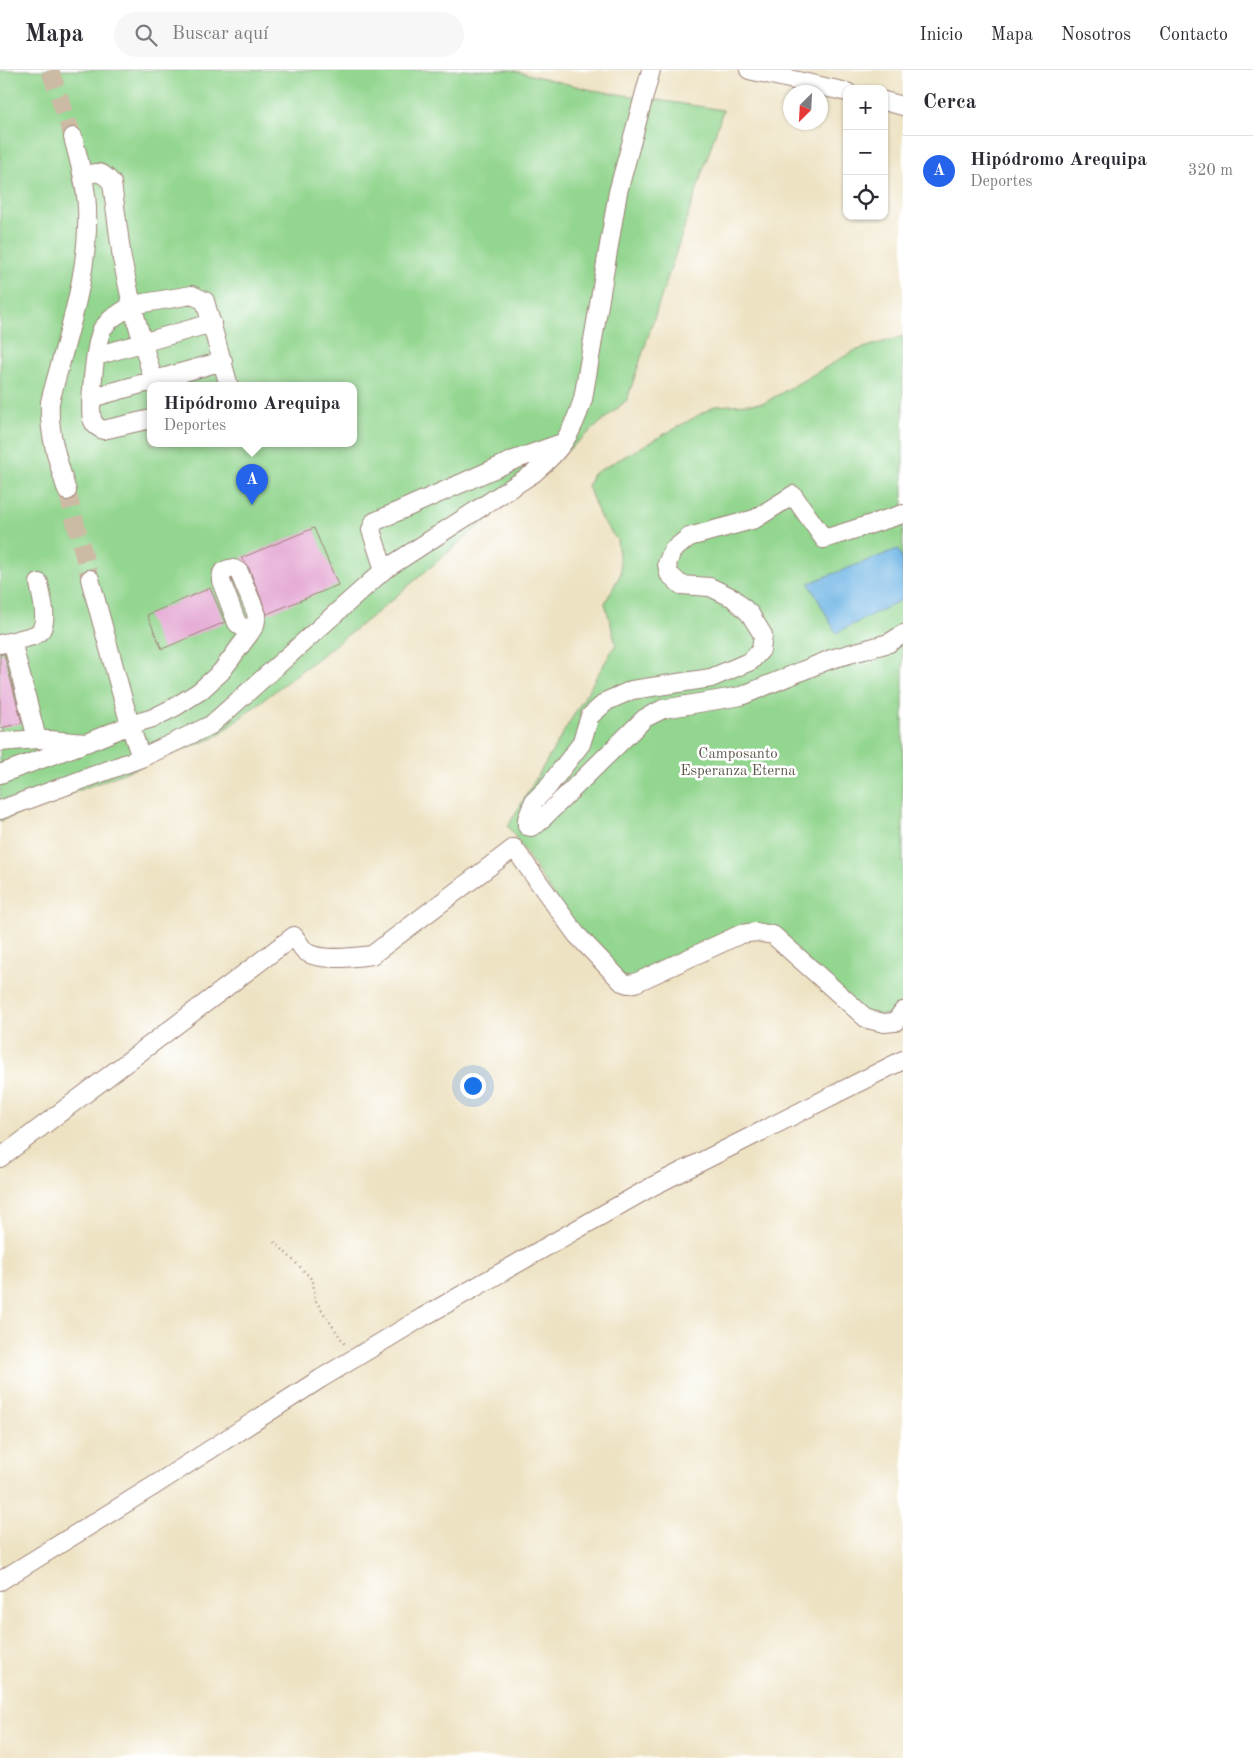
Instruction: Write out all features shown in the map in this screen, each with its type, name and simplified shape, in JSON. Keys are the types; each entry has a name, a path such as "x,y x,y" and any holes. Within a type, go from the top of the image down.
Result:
{"street":[{"path":"0,810 141,758 211,724 220,718 384,570 534,473 553,457 565,442 577,420 583,399 618,192 651,70"},
{"path":"750,70 843,91"},
{"path":"888,102 903,106"},
{"path":"67,491 51,436 49,419 50,402 78,294 85,257 87,206 83,176 73,137"},
{"path":"83,176 95,172 106,175 112,183 122,260 132,305 154,382"},
{"path":"147,419 108,430 98,428 92,420 91,398 98,341 102,329 110,319 132,305 192,295 205,301 228,382"},
{"path":"96,356 212,323"},
{"path":"157,382 223,361"},
{"path":"91,398 147,385"},
{"path":"384,570 371,530 374,522 514,460 565,442"},
{"path":"903,514 824,539 794,495 755,518 689,537 672,551 667,564 668,574 681,585 710,587 733,598 750,614 763,635 761,650 752,661 711,678 632,690 607,701 590,716 581,744 547,788 534,801 527,819 527,826 531,827 537,824 645,718 663,709 740,696 831,659 889,643 903,634"},
{"path":"90,579 130,725 141,758"},
{"path":"38,739 6,642 36,635 42,629 46,620 39,583"},
{"path":"0,774 153,718 174,707 200,691 222,672 250,634"},
{"path":"0,742 38,739 86,743"},
{"path":"0,1158 294,936 306,952 322,957 372,955 514,848 576,934 622,982 628,984 635,983 740,934 756,932 773,935 867,1019 884,1024 895,1022 903,1011"},
{"path":"0,1581 423,1316 653,1186 903,1060"}],"path":[{"path":"274,1242 313,1281 315,1300 344,1341 348,1351 344,1364"}],"green space":[{"path":"0,70 511,70 592,90 723,110 627,400 380,610 214,738 0,821"},
{"name":"Camposanto Esperanza Eterna","path":"903,336 903,925 901,932 903,998 893,1015 869,1016 770,928 632,979 624,977 566,914 508,826 616,644 605,603 621,573 617,540 600,517 588,486 593,474 715,406 764,403 854,351"}],"water":[{"path":"898,549 903,560 903,599 836,633 809,583"}],"building":[{"path":"314,528 338,585 267,614 249,568 241,558"},
{"path":"210,588 225,622 162,649 147,615"},
{"path":"0,654 4,654 22,723 0,728"}],"tunnel":[{"path":"50,70 73,137"},
{"path":"67,491 90,579"}],"place":[{"name":"Hipódromo Arequipa","path":"252,505"}]}
